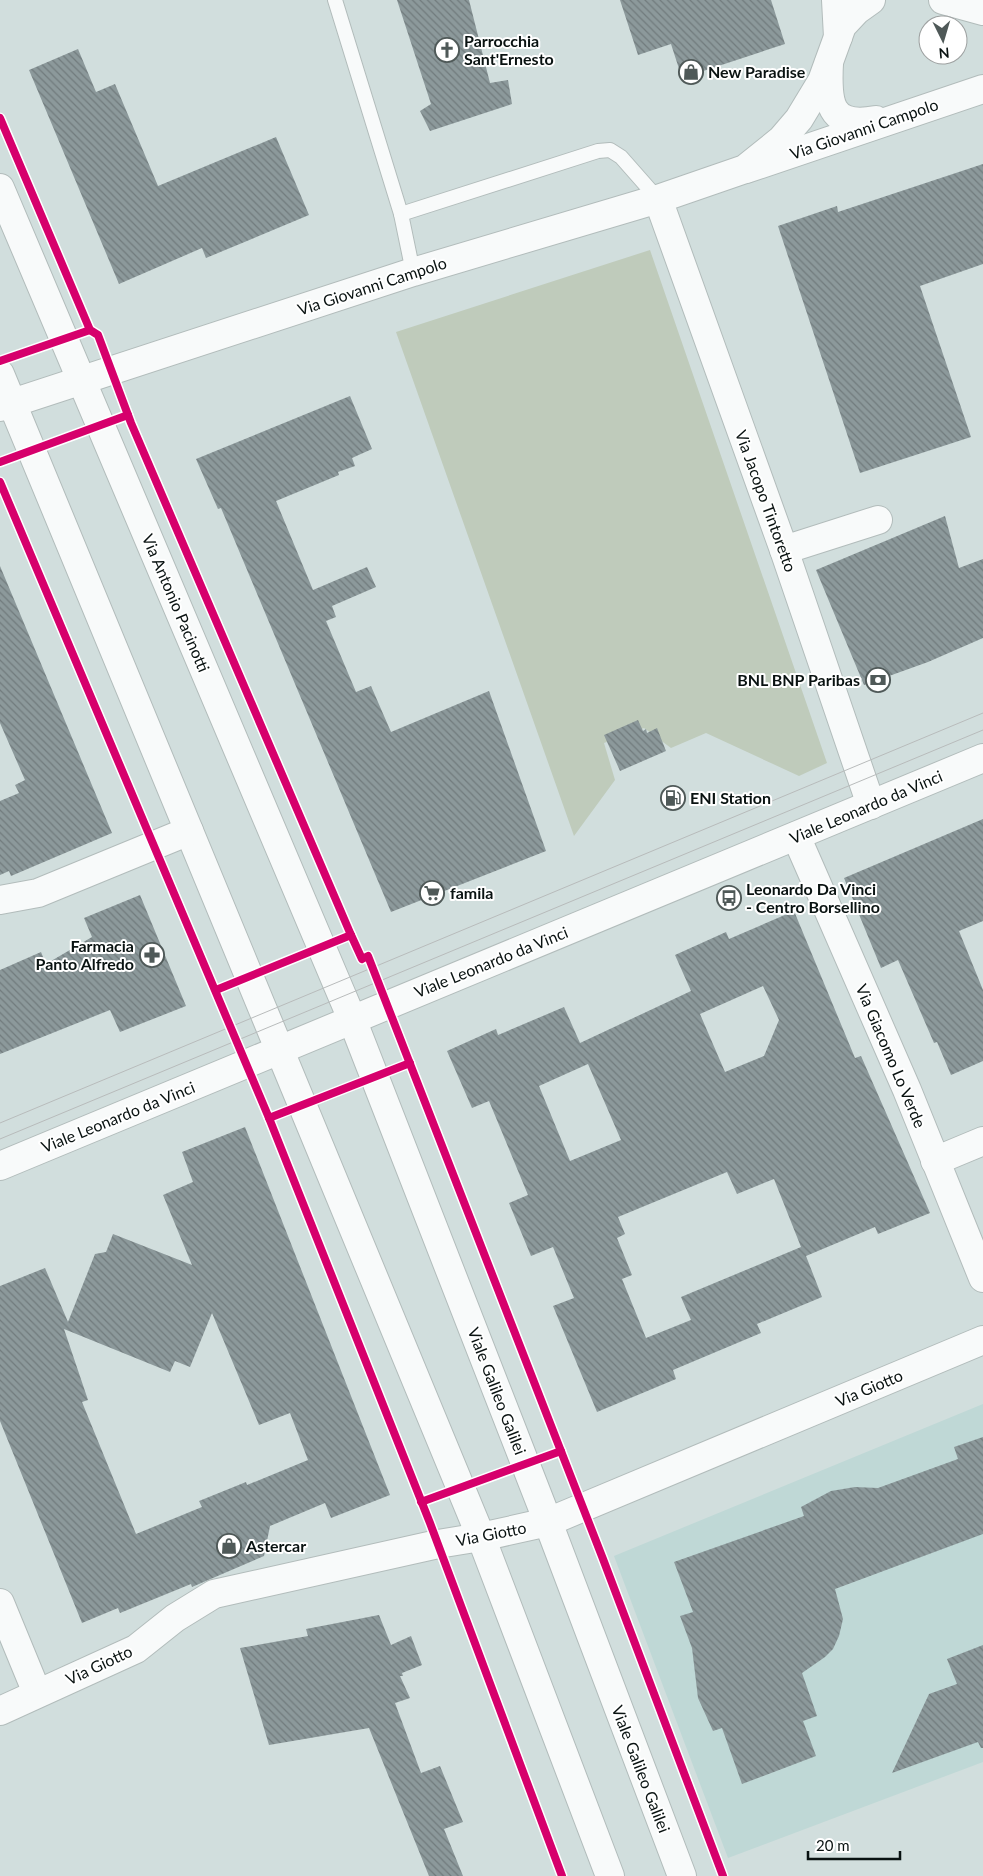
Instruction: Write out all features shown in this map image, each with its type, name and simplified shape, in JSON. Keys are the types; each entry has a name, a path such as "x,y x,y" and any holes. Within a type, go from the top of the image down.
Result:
{"street":[{"path":"836,0 838,37"},
{"name":"Via Giovanni Campolo","path":"745,170 781,140 799,119 822,81 838,37 849,18 871,0"},
{"path":"943,0 983,10"},
{"path":"829,63 828,99 840,117 849,122 860,123 908,114"},
{"name":"Via Giovanni Campolo","path":"6,405 413,272 658,199 983,89"},
{"name":"Via Antonio Pacinotti","path":"0,188 352,1019"},
{"name":"Via Jacopo Tintoretto","path":"658,199 784,550 871,804"},
{"path":"0,374 6,405 189,831 481,1537 610,1876"},
{"path":"784,550 878,520"},
{"name":"Viale Leonardo da Vinci","path":"0,1166 983,758"},
{"path":"0,900 38,893 189,831"},
{"name":"Via Giacomo Lo Verde","path":"796,836 907,1090 983,1278"},
{"name":"Viale Galileo Galilei","path":"352,1019 548,1522 682,1876"},
{"path":"935,1161 983,1141"},
{"name":"Via Giotto","path":"0,1711 136,1649 175,1618 214,1594 428,1546 481,1537 548,1522 983,1340"},
{"path":"0,1603 37,1693"}],"lane":[{"path":"335,0 401,214 413,272"},
{"path":"401,214 598,151 610,150 621,157 658,199"}],"shaded area":[{"path":"983,1404 983,1762 728,1858 614,1556"}],"green space":[{"path":"650,250 827,763 799,776 706,733 671,748 644,728 604,743 615,780 574,836 396,332"}],"building":[{"name":"Parrocchia Sant'Ernesto","path":"397,0 469,0 490,83 508,80 512,104 430,131 420,111 431,104"},
{"path":"620,0 771,0 785,44 682,78 671,44 638,55"},
{"path":"78,49 96,92 115,84 158,186 276,137 309,215 206,258 202,248 119,284 29,70"},
{"path":"983,164 983,264 920,286 971,437 860,473 778,226 837,206 838,212"},
{"path":"350,396 372,449 352,458 355,466 338,472 339,475 276,501 313,590 367,567 376,587 332,606 336,617 326,621 356,692 371,686 391,732 489,691 546,851 391,912 221,508 218,509 196,459"},
{"path":"945,516 959,568 983,559 983,638 928,662 864,685 816,570"},
{"path":"0,566 112,833 11,876 9,871 0,875 0,801 19,793 15,785 25,780 0,723"},
{"path":"638,720 643,731 646,729 647,733 657,728 666,751 620,771 604,735"},
{"path":"983,819 983,921 959,931 983,990 983,1061 951,1075 937,1042 934,1043 898,960 881,968 844,878"},
{"path":"140,895 186,1006 120,1032 110,1010 0,1054 0,970 41,952 46,964 92,937 84,918"},
{"path":"794,911 855,1058 861,1056 930,1213 878,1234 875,1227 806,1256 822,1297 757,1324 761,1333 673,1370 676,1379 597,1412 553,1306 574,1298 553,1247 531,1256 509,1203 528,1195 489,1101 472,1108 447,1051 496,1029 498,1035 564,1007 580,1043 691,991 675,955 726,932 729,939","holes":["763,986 779,1020 764,1056 725,1072 700,1014","588,1064 621,1140 570,1161 539,1086","727,1172 737,1194 774,1179 801,1247 681,1297 691,1320 646,1338 622,1279 632,1275 617,1238 625,1234 618,1217"]},
{"path":"245,1127 390,1495 331,1518 325,1503 270,1526 264,1556 192,1587 191,1584 120,1613 118,1608 82,1623 0,1421 0,1286 45,1268 68,1322 95,1254 106,1252 113,1234 192,1265 163,1195 193,1182 182,1152","holes":["212,1313 259,1425 290,1413 308,1460 247,1485 246,1482 199,1501 202,1507 136,1534 82,1402 88,1400 64,1329 170,1372 175,1361 190,1367"]},
{"path":"983,1437 983,1534 835,1589 843,1619 839,1636 833,1649 825,1657 802,1673 817,1716 803,1721 816,1756 742,1784 722,1728 713,1731 698,1698 692,1648 680,1616 693,1612 674,1562 804,1516 801,1507 831,1491 855,1487 878,1488 958,1459 954,1447"},
{"path":"379,1615 391,1645 411,1636 422,1665 402,1673 403,1676 400,1676 410,1698 395,1703 421,1773 440,1766 463,1822 444,1829 463,1876 429,1876 369,1728 269,1745 240,1648 308,1636 306,1629"},
{"path":"983,1645 983,1748 981,1748 978,1742 892,1773 929,1694 957,1684 947,1659"}],"tram line":[{"path":"0,1123 983,713"},
{"path":"0,1139 983,730"}],"cycle path":[{"path":"0,118 90,330 98,335 131,423 351,935 362,959 368,956 603,1559 723,1876"},
{"path":"0,361 90,330"},
{"path":"0,462 128,415"},
{"path":"0,482 269,1118 430,1523 562,1876"},
{"path":"216,990 351,935"},
{"path":"269,1118 410,1063"},
{"path":"421,1502 561,1451"}],"place":[{"name":"Parrocchia Sant'Ernesto","path":"447,50"},
{"name":"New Paradise","path":"691,72"},
{"name":"BNL BNP Paribas","path":"878,680"},
{"name":"ENI Station","path":"673,798"},
{"name":"famila","path":"432,893"},
{"name":"Leonardo Da Vinci - Centro Borsellino","path":"729,898"},
{"name":"Farmacia Panto Alfredo","path":"152,955"},
{"name":"Astercar","path":"229,1546"}]}
